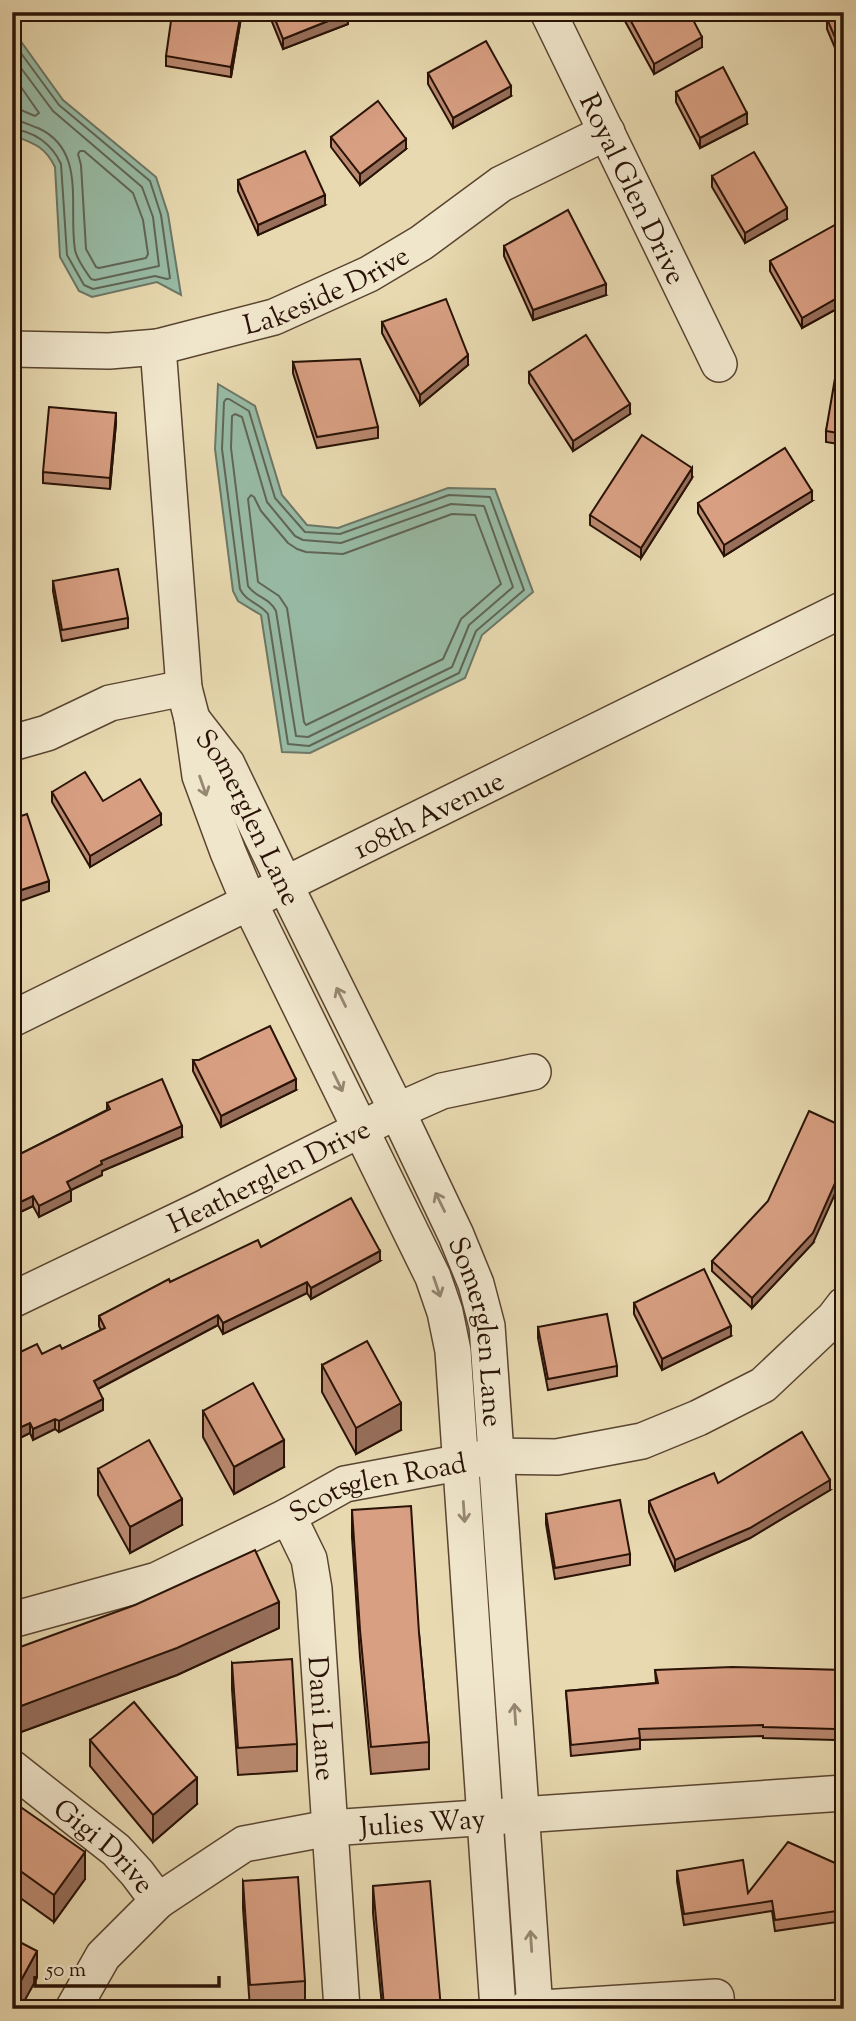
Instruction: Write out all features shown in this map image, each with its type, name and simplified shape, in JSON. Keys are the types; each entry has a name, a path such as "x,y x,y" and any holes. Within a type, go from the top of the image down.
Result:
{"street":[{"name":"Royal Glen Drive","path":"548,12 719,364"},
{"name":"Lakeside Drive","path":"12,349 109,351 158,347 274,317 369,274 421,243 501,184 607,132"},
{"name":"Somerglen Lane","path":"158,347 188,704 200,776 249,902 433,1277 445,1312 453,1351 498,2009"},
{"name":"108th Avenue","path":"12,1019 844,609"},
{"path":"12,743 47,733 110,703 188,704"},
{"name":"Somerglen Lane","path":"188,704 227,764 397,1111 456,1235 476,1284 486,1326 535,2008"},
{"name":"Heatherglen Drive","path":"12,1300 442,1091 533,1072"},
{"name":"Scotsglen Road","path":"12,1620 157,1580 288,1516 345,1484 495,1456 557,1457 642,1441 698,1418 763,1385 834,1318 844,1305"},
{"name":"Dani Lane","path":"288,1516 309,1559 314,1589 342,2009"},
{"name":"Gigi Drive","path":"12,1768 116,1850 158,1900"},
{"name":"Julies Way","path":"73,2009 103,1956 158,1900 244,1844 329,1828 844,1793"},
{"path":"526,2009 716,1997 718,2009"}],"water":[{"path":"12,29 63,100 156,177 168,214 181,295 157,282 92,297 79,291 60,257 55,167 43,150 12,135"},
{"path":"218,384 255,406 282,495 307,525 338,528 448,488 495,489 533,592 482,635 465,678 310,753 282,752 261,615 238,601 233,591 215,449"}],"building":[{"path":"208,12 241,12 231,67 166,56 172,14 207,20"},
{"path":"272,12 348,12 348,13 283,39"},
{"path":"626,12 689,12 702,37 654,64"},
{"path":"844,12 844,58 827,19"},
{"path":"486,41 511,86 453,118 428,73"},
{"path":"723,67 747,113 700,138 676,92"},
{"path":"378,101 406,139 360,174 331,137"},
{"path":"305,151 325,195 258,225 238,180"},
{"path":"754,152 787,208 745,233 712,176"},
{"path":"568,210 606,284 533,310 504,246"},
{"path":"842,221 844,294 802,318 770,261"},
{"path":"446,299 468,355 420,395 382,322"},
{"path":"586,335 630,404 573,441 529,372"},
{"path":"840,349 844,350 844,434 826,431"},
{"path":"360,359 378,427 317,437 293,362"},
{"path":"49,407 116,413 110,478 43,472"},
{"path":"642,435 692,468 641,548 590,515"},
{"path":"785,448 812,491 724,545 698,503"},
{"path":"118,569 128,618 62,630 53,581"},
{"path":"85,772 103,801 140,779 161,814 90,856 52,792"},
{"path":"27,814 49,881 12,893 12,819"},
{"path":"270,1026 296,1079 221,1116 193,1060 199,1060"},
{"path":"162,1079 182,1126 101,1161 102,1164 67,1182 71,1190 39,1206 33,1196 12,1206 12,1158 110,1109 107,1103"},
{"path":"809,1111 844,1127 844,1163 813,1233 752,1298 712,1261 768,1201"},
{"path":"351,1198 380,1251 311,1288 307,1282 223,1323 218,1315 94,1381 103,1399 59,1421 55,1419 33,1429 30,1423 12,1431 12,1356 37,1344 42,1354 60,1345 62,1349 105,1328 99,1316 169,1279 170,1282 258,1240 261,1247"},
{"path":"704,1269 731,1326 662,1359 634,1303"},
{"path":"607,1314 617,1366 548,1379 538,1327"},
{"path":"367,1341 401,1403 356,1428 322,1365"},
{"path":"253,1383 284,1440 234,1467 203,1411"},
{"path":"844,1383 844,1396 837,1390"},
{"path":"802,1432 830,1480 750,1528 675,1560 649,1501 714,1473 718,1483"},
{"path":"149,1440 182,1499 130,1527 98,1469"},
{"path":"620,1500 630,1554 555,1568 546,1514"},
{"path":"411,1506 429,1742 371,1747 352,1510"},
{"path":"255,1550 279,1602 177,1648 21,1706 12,1682 12,1650 135,1605"},
{"path":"292,1659 297,1744 238,1748 232,1663"},
{"path":"732,1667 844,1670 844,1717 835,1717 835,1729 763,1725 639,1729 640,1738 571,1745 566,1691 658,1683 655,1670"},
{"path":"134,1702 197,1778 153,1815 90,1740"},
{"path":"12,1801 85,1852 54,1895 12,1865"},
{"path":"788,1842 844,1867 844,1910 775,1920 772,1901 684,1914 677,1871 743,1860 748,1893"},
{"path":"298,1877 305,1981 250,1985 243,1881"},
{"path":"430,1881 441,2009 381,2009 381,2006 384,2006 373,1886"},
{"path":"12,1938 37,1951 12,1997"}]}
